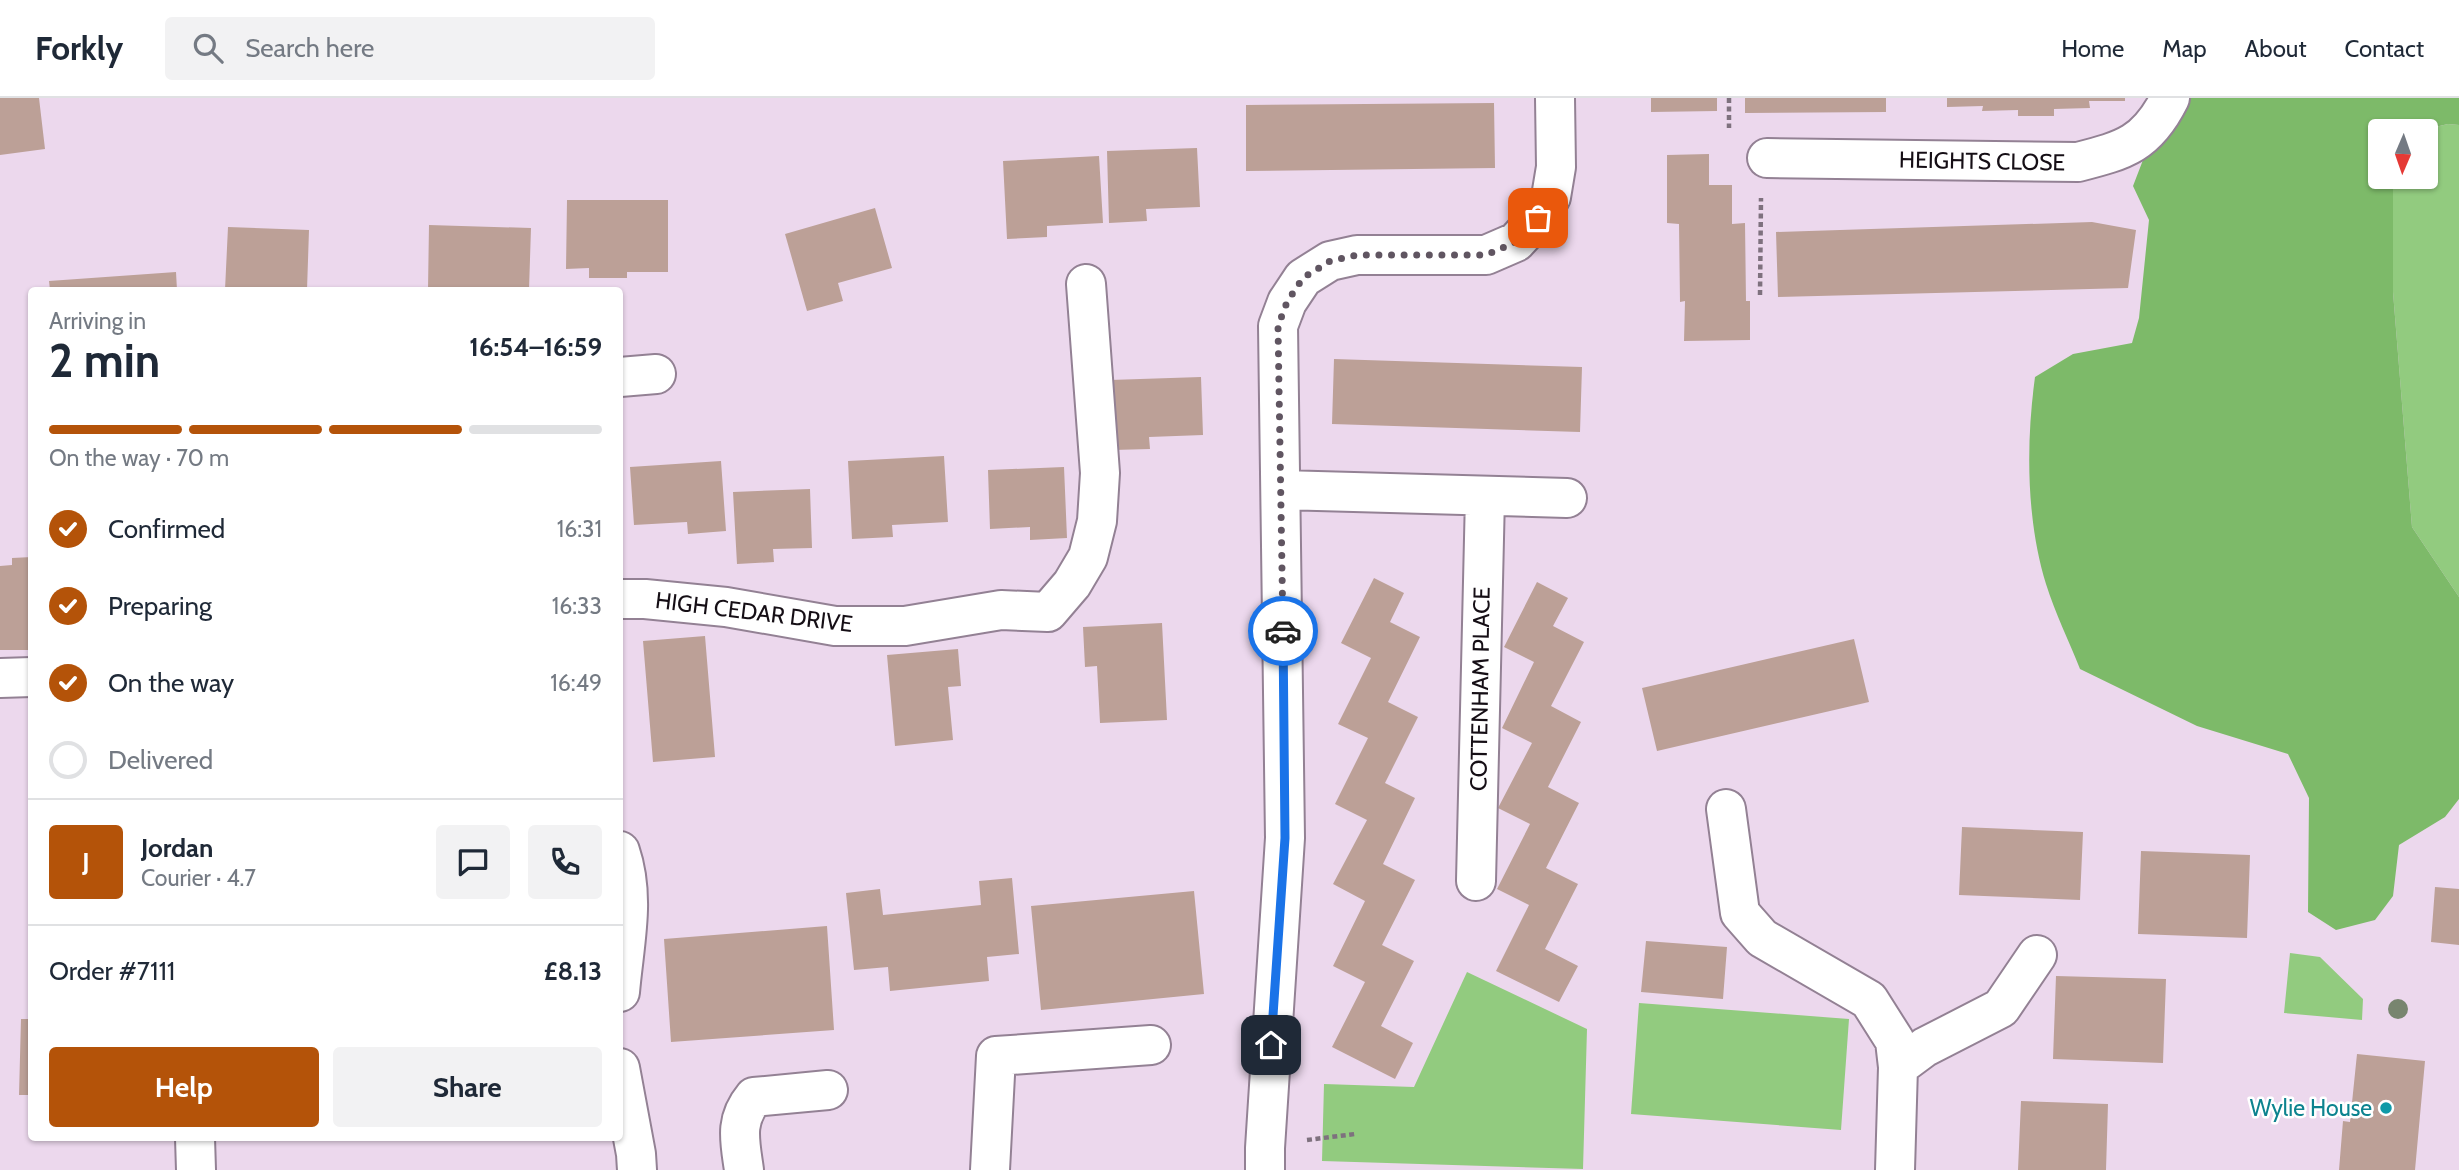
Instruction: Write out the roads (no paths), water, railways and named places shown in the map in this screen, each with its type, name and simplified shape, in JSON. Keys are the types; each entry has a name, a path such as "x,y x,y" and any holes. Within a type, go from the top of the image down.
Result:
{"street":[{"path":"1265,1170 1285,838 1278,326 1287,302 1303,278 1330,261 1357,255 1486,255 1516,242 1538,218 1552,197 1556,167 1556,98"},
{"name":"HEIGHTS CLOSE","path":"1764,175 2078,162 2118,152 2151,131 2170,98"},
{"name":"HIGH CEDAR DRIVE","path":"623,599 726,607 835,626 905,626 1001,610 1048,612 1072,584 1088,557 1097,522 1100,473 1086,284"},
{"path":"1281,490 1567,498"},
{"name":"COTTENHAM PLACE","path":"1476,881 1485,496"},
{"path":"0,678 28,677"},
{"path":"1726,809 1740,913 1762,938 1869,1000 1895,1041 1898,1066 1895,1170"},
{"path":"623,860 629,923 623,969"},
{"path":"1898,1066 1924,1047 2001,1008 2037,955"},
{"path":"990,1170 996,1056 1151,1045"},
{"path":"623,1084 637,1170"},
{"path":"744,1170 739,1126 744,1109 754,1097 828,1090"},
{"path":"195,1141 196,1170"}],"place":[{"name":"Wylie House","path":"2386,1108"}]}
